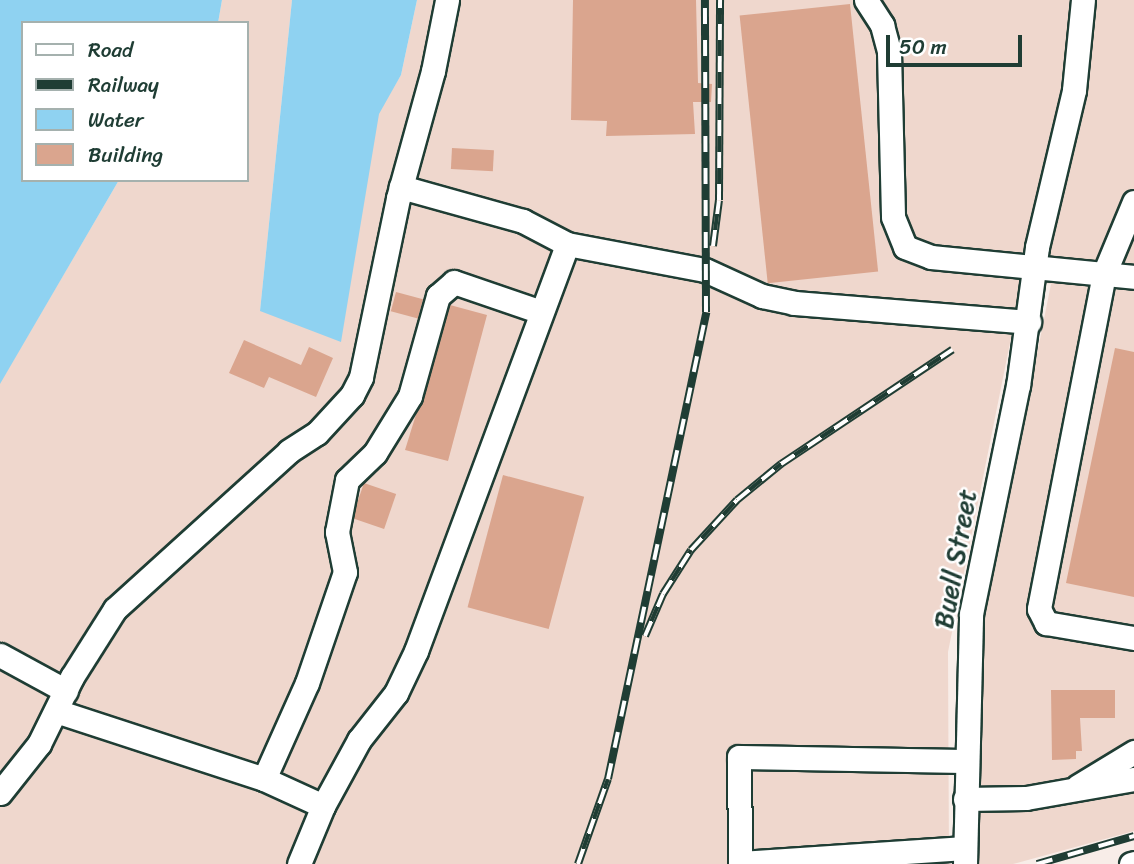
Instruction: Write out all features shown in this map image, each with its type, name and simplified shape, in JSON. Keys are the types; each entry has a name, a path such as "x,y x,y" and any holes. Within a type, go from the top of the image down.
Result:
{"street":[{"path":"0,793 39,744 96,635 143,581 289,451 317,433 352,396 361,377 401,187 433,71 447,0"},
{"path":"866,0 882,25 889,52 897,235 905,247 931,257 1134,277"},
{"name":"Buell Street","path":"965,856 965,761 971,614 1029,322 1034,268 1074,90 1083,0"},
{"path":"401,187 523,221 567,244 710,272 762,296 794,303 1029,322"},
{"path":"1134,202 1104,274 1039,609 1046,623 1134,638"},
{"path":"299,864 323,806 359,740 396,693 416,651 567,244"},
{"path":"264,779 307,683 345,572 338,523 347,480 374,453 405,407 438,296 454,282 541,312"},
{"path":"0,655 61,701 264,779 323,806"},
{"path":"1075,788 1134,752"},
{"path":"965,761 739,757 740,863 965,856"},
{"path":"965,799 1026,797 1134,779"}],"shaded area":[{"path":"222,0 292,0 260,311 401,75 417,0 1134,0 1134,831 1013,864 977,864 981,634 1051,284 1033,281 1020,293 948,652 949,864 0,864 0,383 118,182 248,182 248,21 218,21"}],"water":[{"path":"0,0 222,0 218,21 21,21 21,182 118,182 0,384"},
{"path":"292,0 417,0 401,75 379,114 341,342 260,311"}],"building":[{"path":"573,0 696,0 698,83 712,84 711,102 693,102 695,134 606,136 607,121 571,120"},
{"path":"850,4 878,272 768,283 740,16"},
{"path":"452,148 494,150 493,171 451,169"},
{"path":"396,292 423,299 418,319 391,311"},
{"path":"450,305 487,315 448,461 405,450"},
{"path":"244,340 301,365 309,347 333,358 316,397 269,377 264,388 229,373"},
{"path":"1115,348 1134,352 1134,597 1066,583"},
{"path":"503,475 584,497 549,629 468,607"},
{"path":"364,483 396,494 384,529 352,518"},
{"path":"1051,690 1115,690 1115,718 1080,718 1082,751 1076,751 1076,759 1052,760"}],"railway":[{"path":"578,864 608,779 706,312 705,0"},
{"path":"713,246 719,200 720,0"},
{"path":"645,636 663,594 691,550 737,500 781,464 952,350"},
{"path":"1037,864 1134,836"}]}
